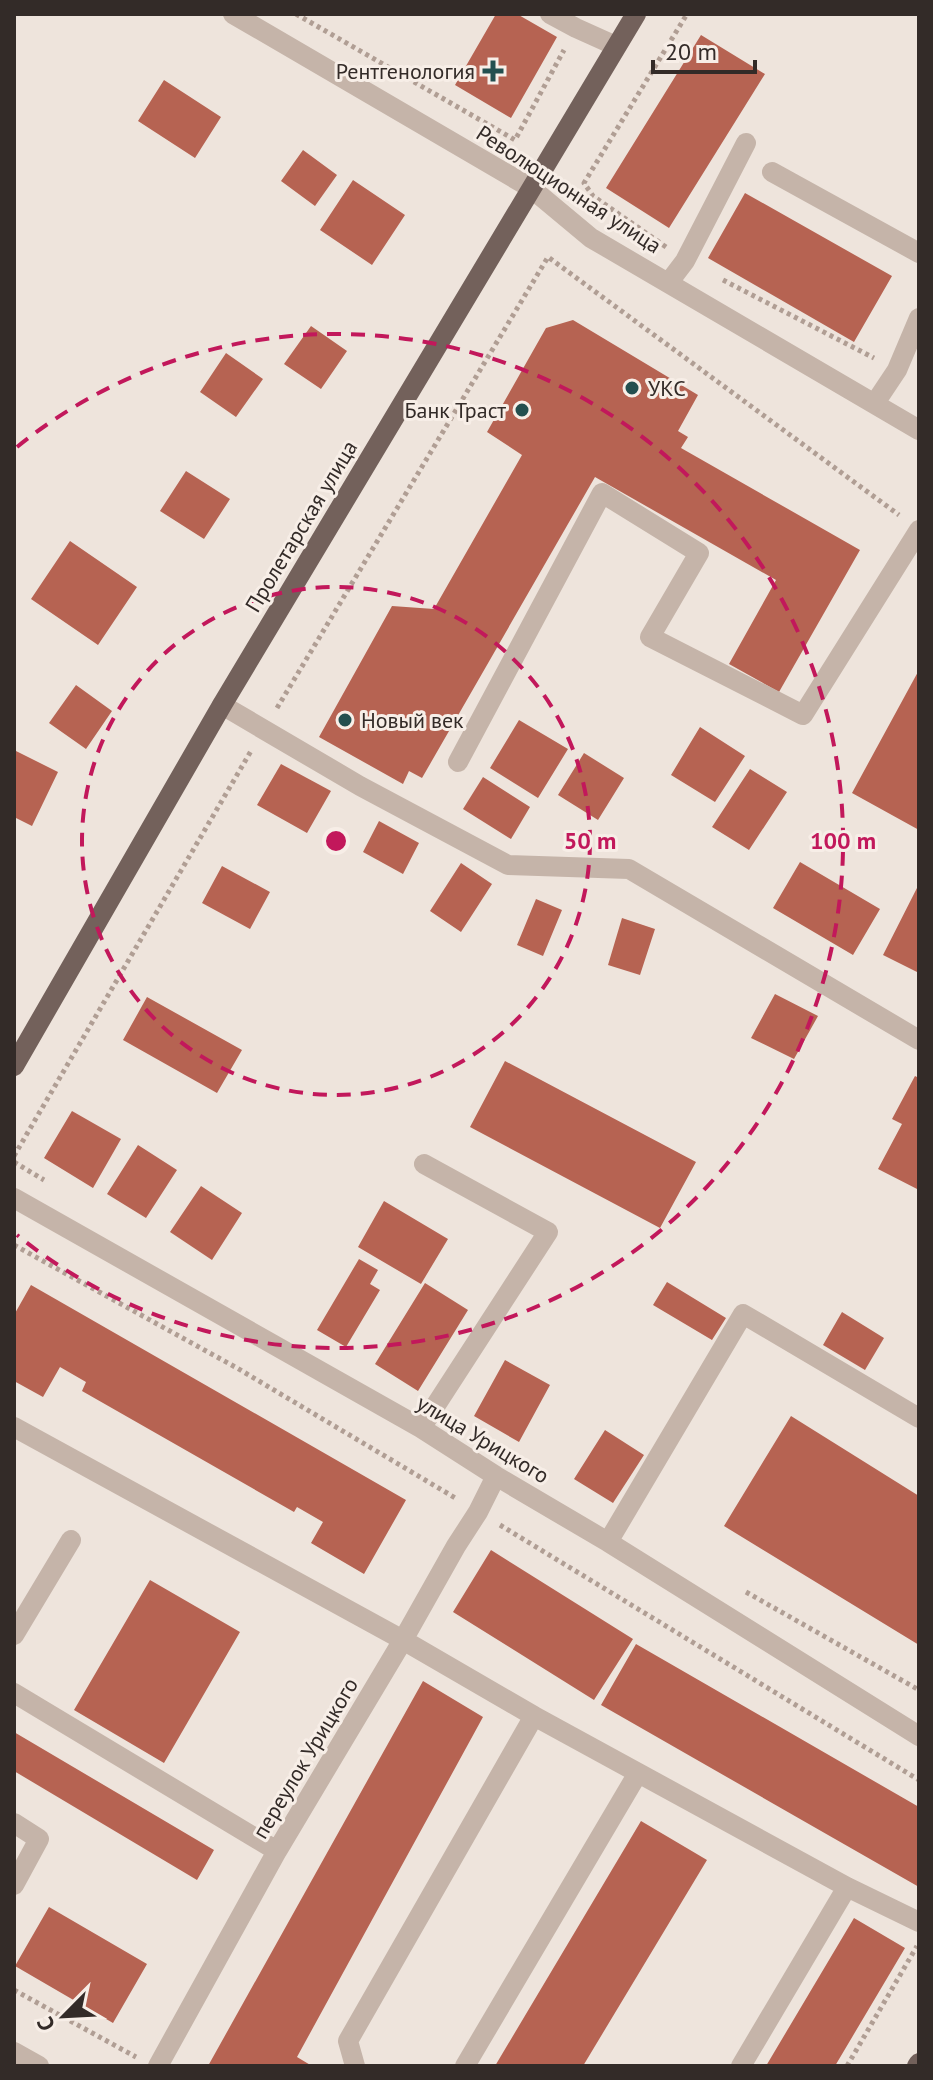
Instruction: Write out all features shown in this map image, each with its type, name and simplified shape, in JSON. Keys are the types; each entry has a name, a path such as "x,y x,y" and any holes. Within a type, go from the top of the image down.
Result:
{"main road":[{"name":"Пролетарская улица","path":"14,1066 222,705 636,14"}],"street":[{"name":"Революционная улица","path":"233,14 531,188 591,238 919,430"},
{"path":"550,14 616,46"},
{"path":"669,282 685,261 746,143"},
{"path":"772,172 919,253"},
{"path":"875,403 897,370 919,318"},
{"path":"458,762 602,493 699,553 650,637 803,715 919,530"},
{"path":"222,705 360,786 508,865 629,869 919,1040"},
{"path":"421,1428 548,1232 424,1164"},
{"name":"улица Урицкого","path":"17,1208 421,1428 919,1736"},
{"path":"608,1542 743,1314 919,1418"},
{"path":"14,1427 638,1773 847,1887 919,1922"},
{"name":"переулок Урицкого","path":"149,2062 403,1640 496,1476"},
{"path":"14,1635 71,1540"},
{"path":"14,1693 277,1851"},
{"path":"355,2066 348,2041 534,1716"},
{"path":"465,2066 638,1773"},
{"path":"14,1823 39,1839 14,1885"},
{"path":"741,2066 847,1887"},
{"path":"14,2052 39,2066"}],"path":[{"path":"296,14 515,140 576,28"},
{"path":"14,1156 264,730 548,257 919,530"},
{"path":"847,2066 919,1942"},
{"path":"14,1990 149,2062"}],"building":[{"path":"496,14 517,14 557,37 511,118 455,85"},
{"path":"701,35 765,74 669,228 606,188"},
{"path":"164,80 221,117 195,158 138,121"},
{"path":"303,150 337,175 315,206 281,181"},
{"path":"353,180 405,215 372,265 320,230"},
{"path":"745,193 892,276 854,342 708,258"},
{"path":"573,320 698,395 678,431 688,437 681,448 860,550 779,692 729,664 776,580 595,477 422,778 409,771 403,784 319,737 392,606 434,609 522,455 487,432 546,328"},
{"path":"311,326 347,351 321,389 284,364"},
{"path":"226,353 263,379 236,417 200,392"},
{"path":"186,471 230,499 204,539 160,511"},
{"path":"70,541 137,587 98,645 31,599"},
{"path":"919,670 919,830 852,793"},
{"path":"76,685 112,711 86,749 49,723"},
{"path":"519,720 568,749 538,798 490,768"},
{"path":"700,727 745,756 715,802 671,775"},
{"path":"14,750 58,772 32,826 14,817"},
{"path":"584,753 624,778 598,820 558,795"},
{"path":"281,764 331,791 307,833 257,805"},
{"path":"750,769 787,792 749,850 712,827"},
{"path":"483,777 530,807 511,839 463,809"},
{"path":"379,821 419,843 403,874 363,852"},
{"path":"800,862 880,909 853,955 773,908"},
{"path":"461,863 492,884 461,932 430,911"},
{"path":"222,866 270,892 250,929 202,903"},
{"path":"919,884 919,973 883,955"},
{"path":"536,899 562,910 543,956 517,945"},
{"path":"622,918 655,929 640,975 608,965"},
{"path":"775,994 818,1016 794,1059 751,1038"},
{"path":"147,997 242,1050 217,1093 123,1040"},
{"path":"505,1061 696,1162 660,1228 470,1127"},
{"path":"915,1076 919,1078 919,1190 878,1169 902,1124 892,1119"},
{"path":"72,1111 121,1139 93,1188 44,1158"},
{"path":"138,1145 177,1170 146,1218 107,1194"},
{"path":"201,1186 242,1213 212,1260 170,1232"},
{"path":"384,1201 448,1239 421,1284 358,1247"},
{"path":"359,1259 378,1270 370,1284 380,1290 346,1347 317,1330"},
{"path":"667,1282 726,1318 712,1340 653,1305"},
{"path":"425,1283 468,1310 418,1391 375,1364"},
{"path":"31,1285 406,1500 364,1574 311,1543 323,1522 297,1507 294,1512 82,1391 86,1382 60,1367 43,1397 14,1381 14,1315"},
{"path":"842,1312 884,1338 865,1370 823,1345"},
{"path":"505,1360 550,1385 519,1442 474,1416"},
{"path":"791,1416 919,1496 919,1645 724,1526"},
{"path":"605,1430 644,1455 613,1503 574,1479"},
{"path":"491,1550 633,1639 594,1700 453,1612"},
{"path":"150,1580 240,1632 164,1763 74,1710"},
{"path":"636,1644 919,1807 919,1887 601,1705"},
{"path":"423,1681 483,1717 297,2057 312,2066 208,2066"},
{"path":"14,1732 214,1850 197,1880 14,1771"},
{"path":"641,1821 707,1860 583,2066 495,2066"},
{"path":"49,1907 147,1964 113,2023 15,1966"},
{"path":"854,1918 905,1948 835,2066 766,2066"}],"place":[{"name":"Рентгенология","path":"493,71"},
{"name":"УКС","path":"632,388"},
{"name":"Банк Траст","path":"522,410"},
{"name":"Новый век","path":"345,720"}]}
